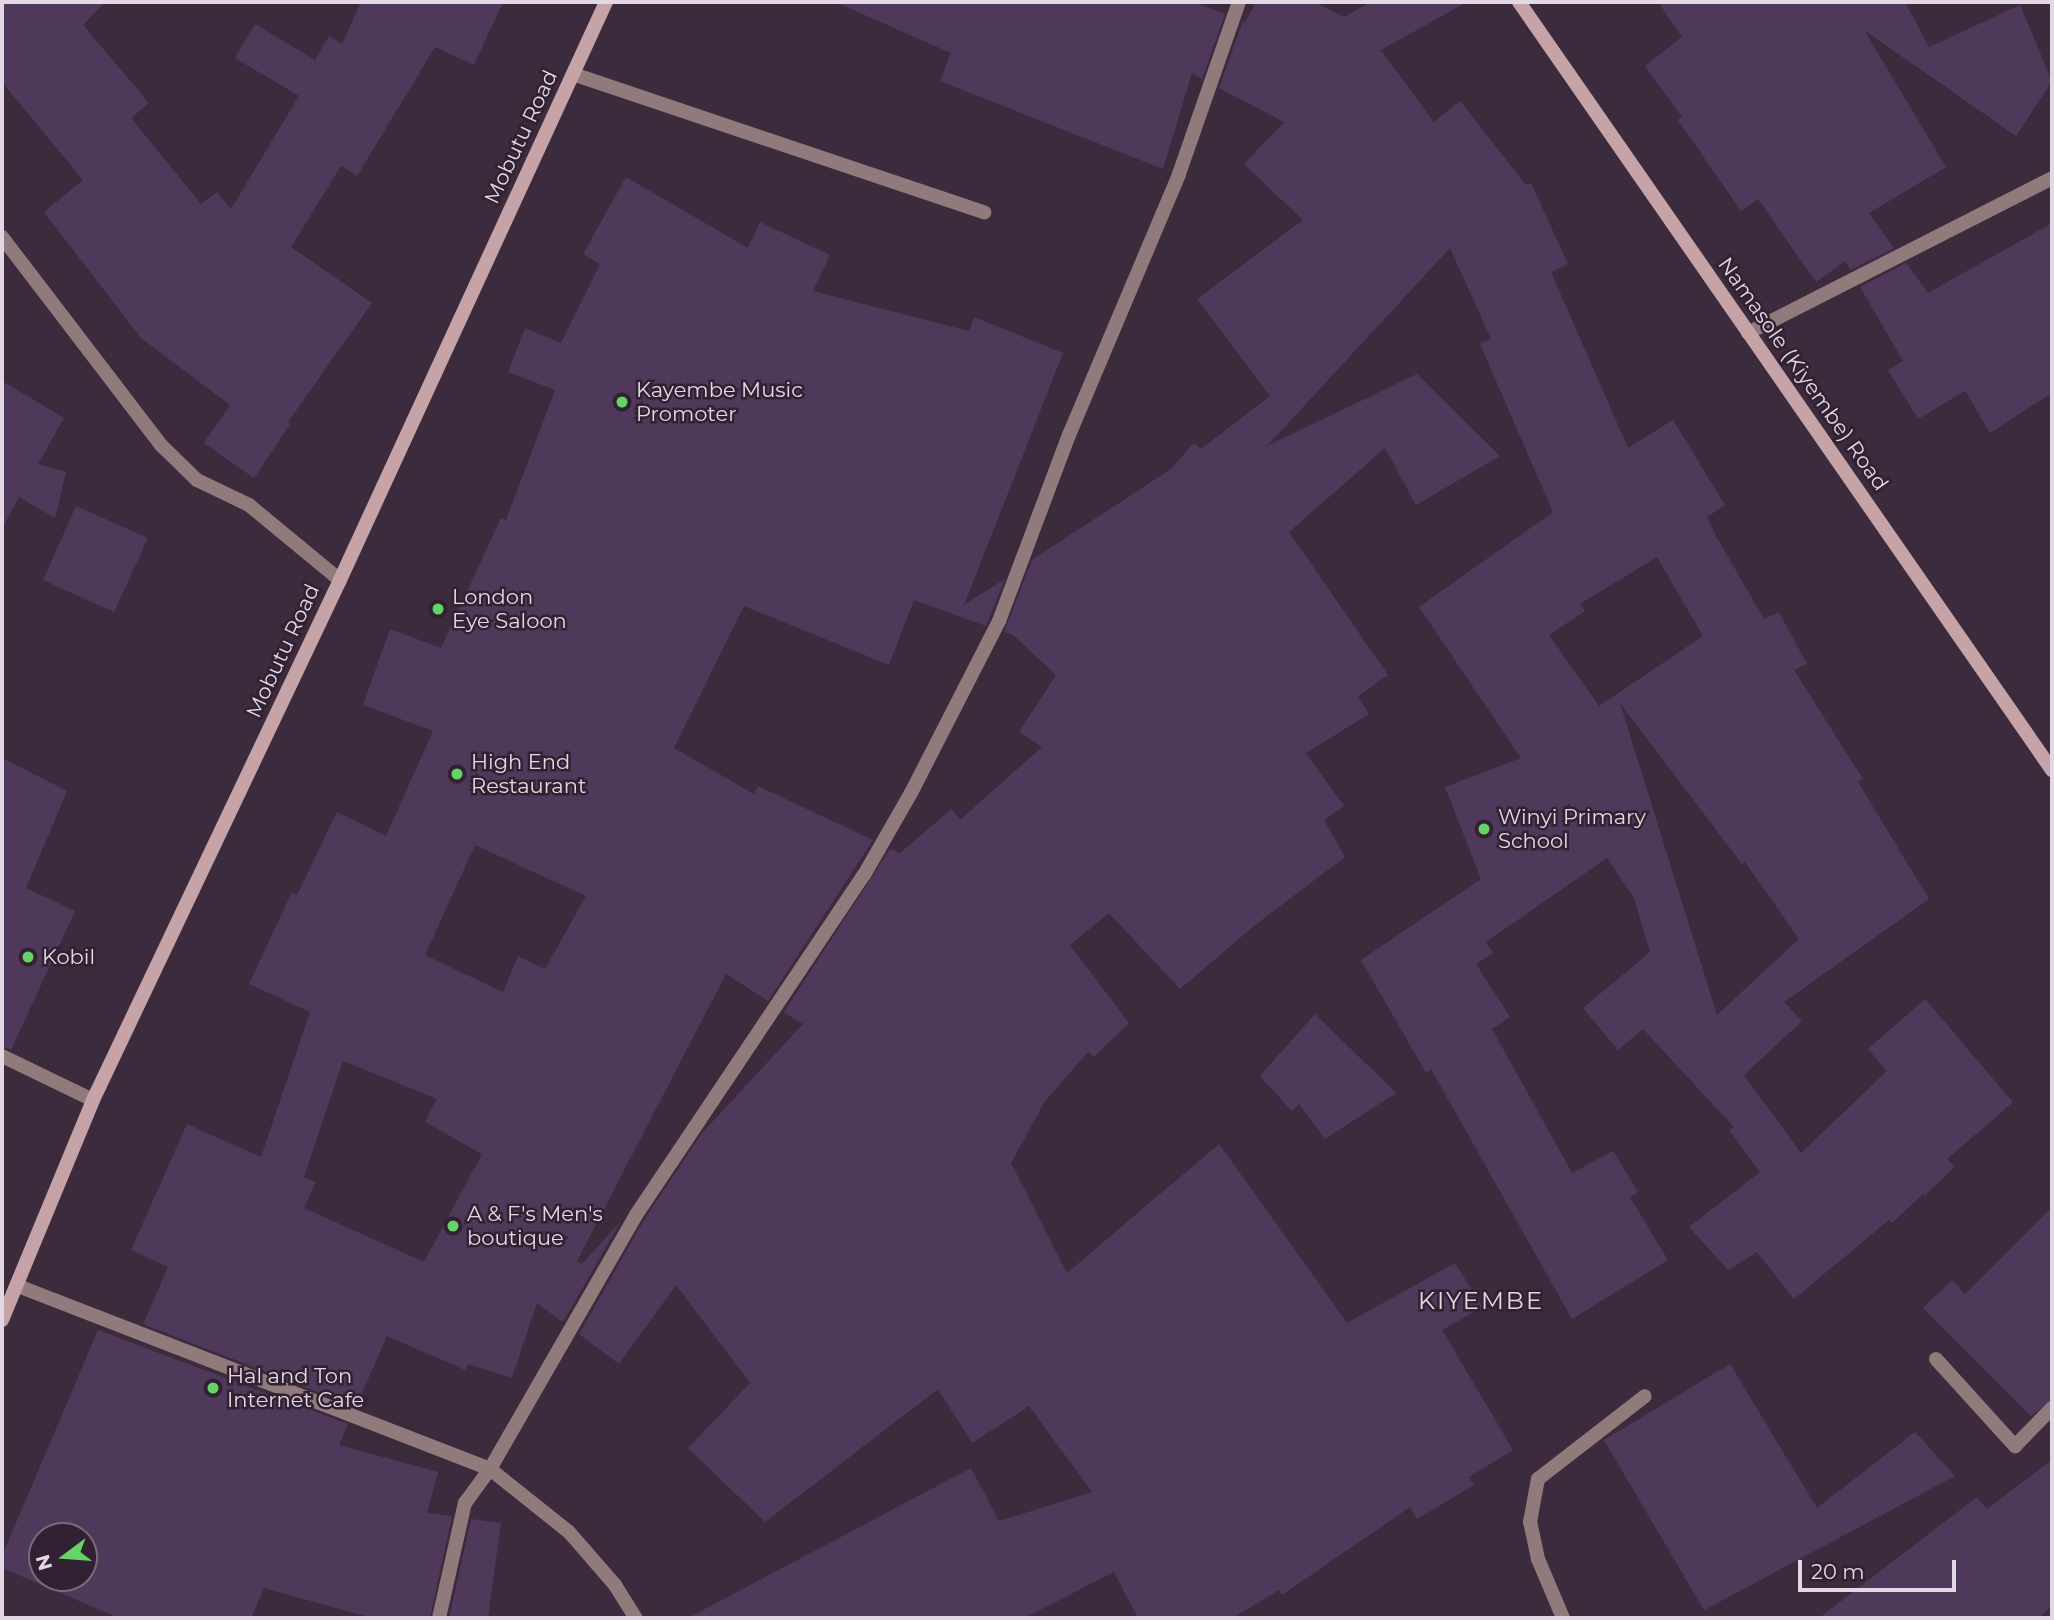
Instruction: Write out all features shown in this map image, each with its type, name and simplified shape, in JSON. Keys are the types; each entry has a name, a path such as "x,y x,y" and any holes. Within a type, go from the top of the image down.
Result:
{"street":[{"name":"Mobutu Road","path":"2,1320 93,1100 340,580 606,2"},
{"path":"439,1618 459,1519 465,1503 490,1469 636,1215 723,1081 864,875 911,793 999,621 1069,435 1179,174 1238,2"},
{"name":"Namasole (Kiyembe) Road","path":"1519,2 2052,770"},
{"path":"573,74 984,212"},
{"path":"1748,333 2052,178"},
{"path":"2,237 162,446 197,480 248,505 340,580"},
{"path":"2,1056 93,1100"},
{"path":"18,1286 490,1469 569,1532 615,1585 636,1618"},
{"path":"1936,1359 2015,1446 2052,1408"},
{"path":"1563,1618 1538,1559 1531,1522 1538,1479 1645,1396"}],"building":[{"path":"2,2 105,2 83,25 149,103 131,118 201,204 217,192 231,209 299,96 235,58 255,24 315,60 329,36 342,44 361,2 503,2 474,65 435,47 357,176 341,166 291,247 372,303 288,422 290,424 254,478 204,443 230,405 141,338 44,212 83,180 2,82"},
{"path":"835,2 1193,2 1225,14 1202,79 1192,73 1163,169 940,81 951,53"},
{"path":"1256,2 1315,2 1344,17 1371,2 1467,2 1381,50 1434,122 1460,101 1526,185 1531,183 1568,264 1551,272 1628,448 1673,420 1725,505 1707,517 1716,536 1764,619 1779,612 1807,664 1794,670 1863,779 1858,782 1929,899 1784,1002 1802,1021 1744,1075 1801,1153 1887,1071 1868,1049 1925,999 2013,1102 1947,1159 1955,1167 1924,1196 1923,1194 1892,1223 1889,1220 1794,1299 1757,1252 1728,1270 1689,1227 1760,1172 1729,1130 1734,1127 1643,1029 1618,1050 1583,1008 1650,952 1634,898 1607,858 1486,942 1493,953 1476,964 1510,1017 1492,1029 1572,1173 1613,1151 1638,1192 1630,1197 1668,1260 1572,1319 1431,1069 1426,1073 1361,960 1481,879 1445,787 1521,758 1419,607 1553,512 1480,344 1491,339 1450,248 1267,446 1417,374 1500,456 1416,505 1385,448 1289,532 1388,675 1358,696 1369,714 1306,753 1344,806 1324,820 1345,857 1254,926 1180,989 1109,913 1070,945 1129,1023 1094,1057 1088,1052 1045,1101 1011,1163 1067,1273 1219,1144 1347,1323 1455,1263 1483,1307 1442,1330 1513,1450 1469,1477 1474,1485 1417,1519 1410,1507 1282,1595 1279,1590 1233,1618 1138,1618 1114,1572 1024,1618 688,1618 971,1468 999,1521 1092,1492 1029,1406 972,1443 938,1389 765,1522 688,1448 750,1383 676,1285 619,1364 579,1334 644,1220 702,1133 803,1024 784,1012 890,849 900,853 952,809 960,820 1042,747 1019,732 1056,675 1013,635 1004,632 1032,560 1171,469 1194,443 1201,449 1270,396 1197,299 1303,220 1244,164 1284,122 1219,88 1243,21 1245,22","holes":["1657,557 1703,636 1599,706 1549,635 1585,611 1580,604","1620,703 1742,864 1745,862 1799,939 1717,1015"]},
{"path":"1658,2 1905,2 1929,47 2020,5 2052,81 2016,136 1864,30 1946,167 1869,213 1894,248 1850,270 1845,261 1816,282 1758,199 1741,211 1678,120 1682,117 1645,66 1682,37"},
{"path":"626,177 748,248 760,222 830,255 813,291 969,331 974,317 1063,353 964,605 1005,579 986,626 914,600 889,665 744,606 674,748 754,794 758,786 873,840 768,1001 726,974 577,1261 582,1264 621,1221 563,1322 537,1303 512,1378 468,1364 465,1370 387,1336 356,1407 143,1324 168,1267 131,1250 187,1124 261,1157 310,1012 249,984 292,892 297,895 337,812 386,836 433,731 363,705 390,629 441,648 501,518 506,520 555,390 508,372 525,328 561,343 600,264 583,254","holes":["475,845 586,896 545,969 518,956 503,992 425,955","343,1061 437,1099 425,1122 482,1154 424,1262 304,1208 316,1182 304,1177"]},
{"path":"2052,223 2052,393 1990,433 1965,391 1918,419 1888,370 1903,361 1860,287 1906,263 1928,293"},
{"path":"2,381 64,418 38,464 66,472 55,518 19,497 2,528"},
{"path":"76,506 148,538 114,612 43,580"},
{"path":"2,758 67,791 26,888 75,911 11,1050 2,1046"},
{"path":"1315,1014 1396,1093 1325,1139 1299,1104 1292,1111 1260,1076"},
{"path":"2052,1207 2052,1399 2031,1416 1923,1308 1952,1280 1965,1294"},
{"path":"98,1330 348,1424 339,1445 438,1472 427,1513 452,1516 430,1618 372,1618 264,1588 251,1618 119,1618 58,1592 98,1592 98,1522 28,1522 28,1579 2,1568 2,1556"},
{"path":"1730,1364 1817,1508 1915,1432 1955,1476 1704,1610 1604,1440"},
{"path":"2052,1460 2052,1606 2038,1618 1819,1618 1977,1497 1987,1509"},
{"path":"471,1519 501,1523 488,1618 449,1618"}],"place":[{"name":"Kayembe Music Promoter","path":"622,402"},
{"name":"London Eye Saloon","path":"438,609"},
{"name":"High End Restaurant","path":"457,774"},
{"name":"Winyi Primary School","path":"1484,829"},
{"name":"Kobil","path":"28,957"},
{"name":"A & F's Men's boutique","path":"453,1226"},
{"name":"Hal and Ton Internet Cafe","path":"213,1388"}],"district":[{"name":"KIYEMBE","path":"1481,1301"}]}
